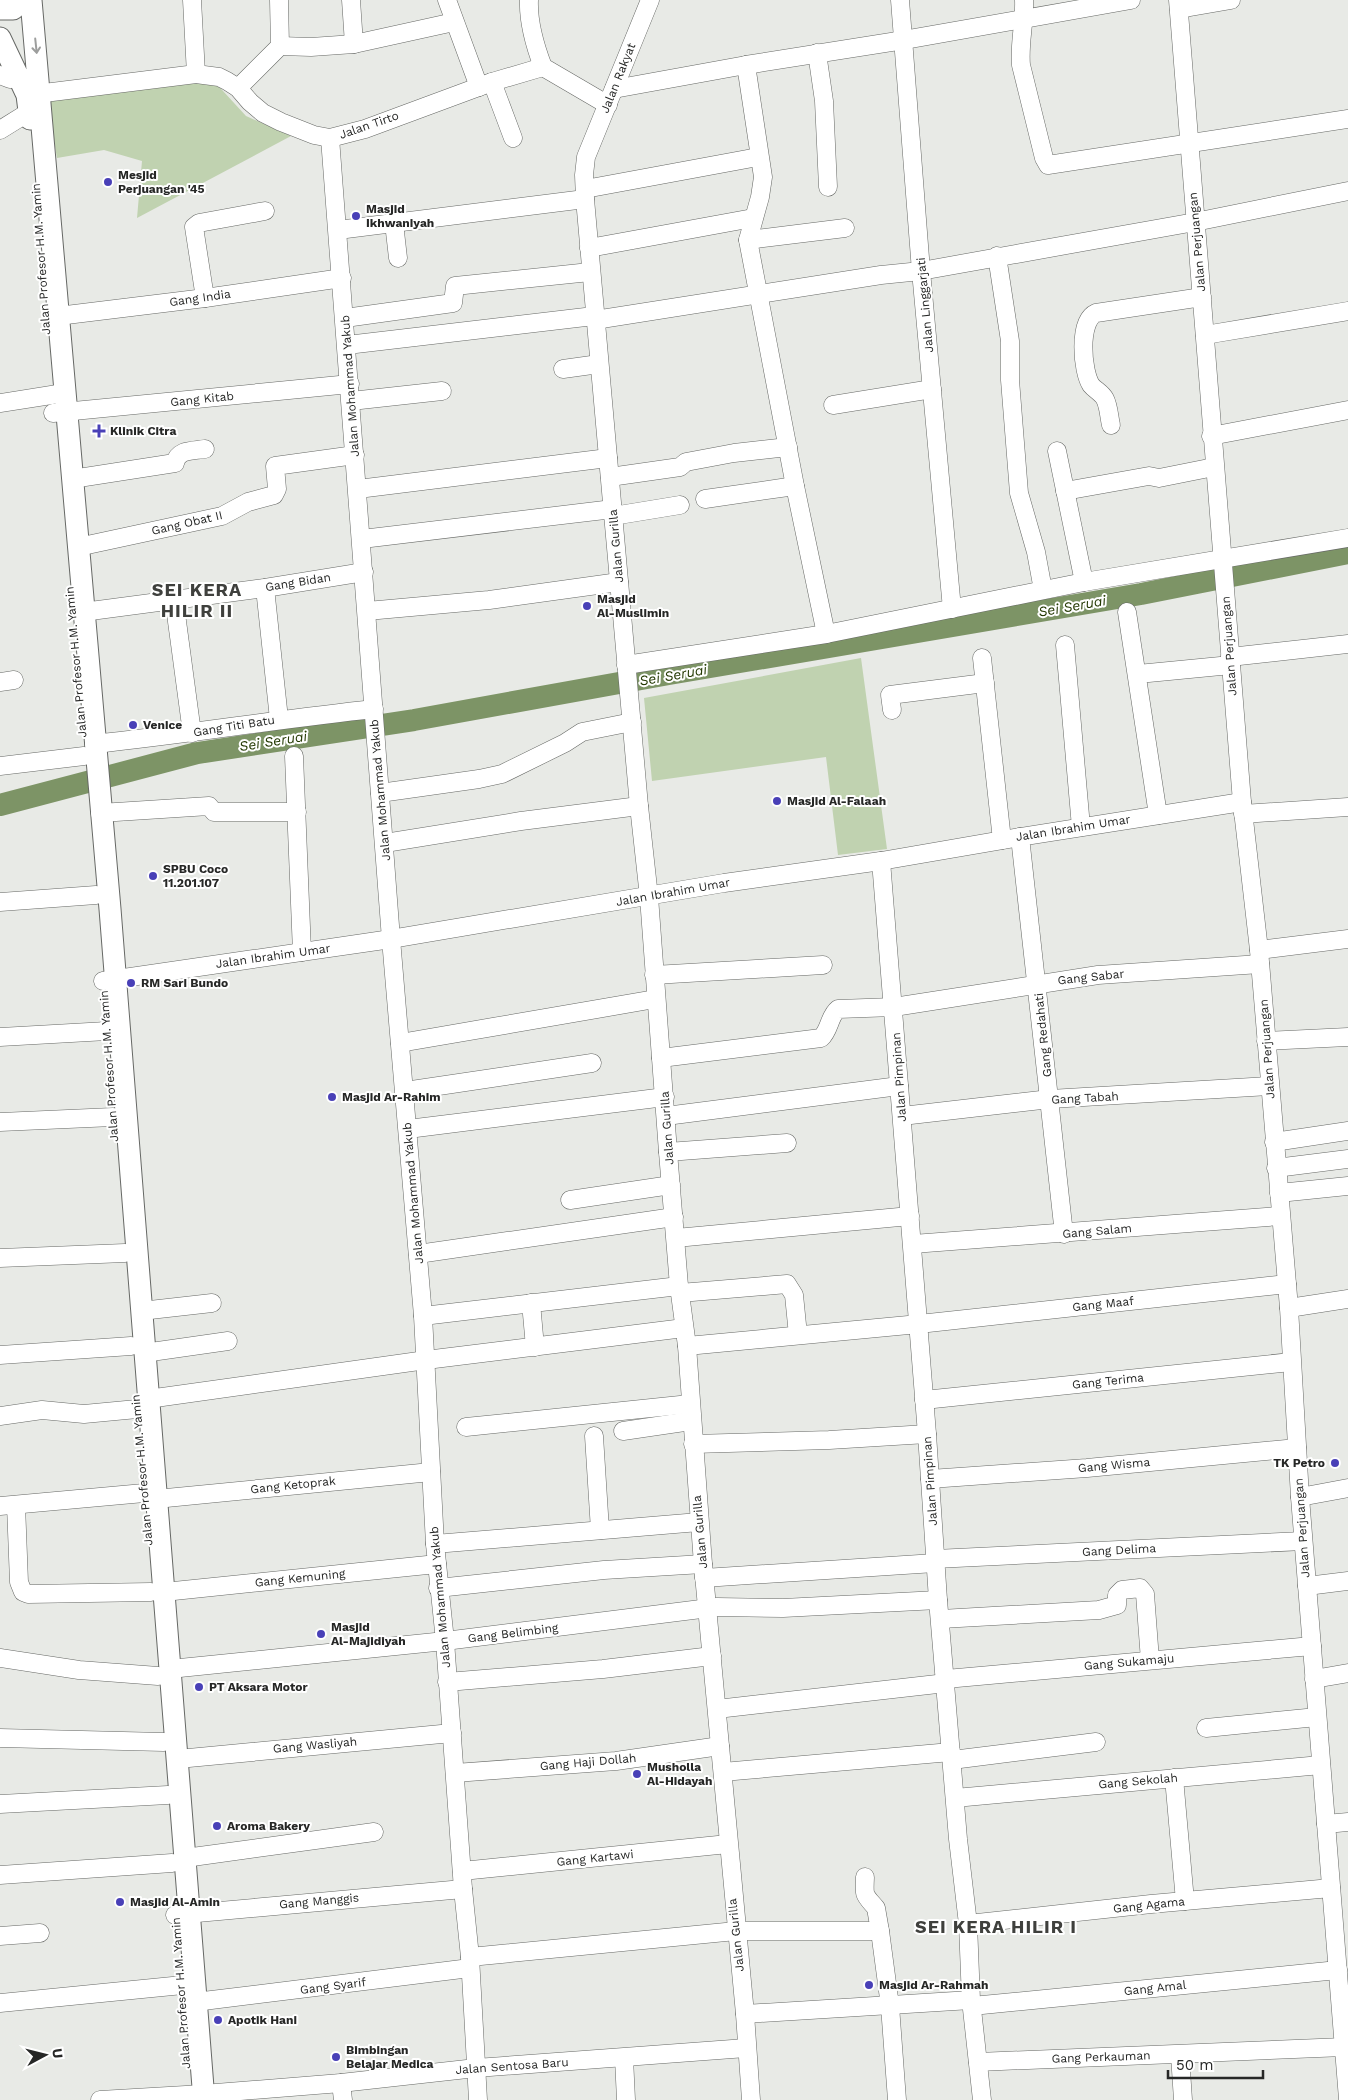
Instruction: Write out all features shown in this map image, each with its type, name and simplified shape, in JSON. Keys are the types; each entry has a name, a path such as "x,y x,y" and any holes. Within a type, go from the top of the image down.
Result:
{"main road":[{"path":"0,9 13,10 24,0"},
{"path":"28,91 31,0"},
{"name":"Jalan Profesor H.M. Yamin","path":"0,38 28,91 58,316 59,403 72,479 78,547 90,759"},
{"name":"Jalan Profesor H.M. Yamin","path":"28,91 59,403 90,759 96,803 122,1154 141,1311 138,1349"},
{"name":"Jalan Profesor H.M. Yamin","path":"96,803 96,895 109,980 107,1031 113,1117 122,1154 124,1253 138,1349 164,1673 164,1742 168,1795 178,1860"},
{"name":"Jalan Profesor H.M. Yamin","path":"164,1673 178,1759 178,1860 196,2097"}],"street":[{"path":"192,0 196,74"},
{"path":"238,88 280,46 279,0"},
{"path":"351,0 354,44"},
{"path":"446,0 454,22 514,138"},
{"path":"529,0 529,14 533,37 543,67 611,97 746,65 904,40 1131,0"},
{"name":"Jalan Rakyat","path":"586,157 650,0"},
{"name":"Jalan Linggarjati","path":"900,0 921,271 952,609"},
{"path":"1024,0 1025,18 1021,40 1021,65 1047,165 1348,119"},
{"path":"1178,5 1232,0"},
{"name":"Jalan Perjuangan","path":"1178,5 1230,661 1243,808 1260,957 1289,1308 1303,1541 1331,1888 1340,1908 1348,2099"},
{"path":"280,46 311,47 354,44 454,22"},
{"path":"817,53 824,101 828,187"},
{"path":"746,65 763,186 748,240 795,486 826,634"},
{"name":"Jalan Tirto","path":"28,91 196,74 219,77 238,88 263,113 300,129 330,138 365,129 486,85 543,67"},
{"path":"0,130 28,91"},
{"name":"Jalan Mohammad Yakub","path":"330,138 351,392 380,793 423,1316 438,1588 445,1641 470,1962 478,2100"},
{"name":"Jalan Gurilla","path":"586,157 585,194 590,272 649,897 668,1152 680,1290 687,1346 690,1413 703,1571 723,1772 751,2100"},
{"path":"338,230 585,194 758,157"},
{"path":"347,345 595,318 759,296 881,275 921,271 1196,222 1348,191"},
{"path":"205,298 194,227 199,223 265,211"},
{"path":"589,248 753,218"},
{"path":"394,223 398,258"},
{"path":"748,240 845,228"},
{"path":"997,256 1010,341 1010,380 1019,493 1036,552 1044,590"},
{"path":"345,318 454,303 455,286 590,272"},
{"name":"Gang India","path":"58,316 205,298 342,278"},
{"path":"1111,425 1105,398 1091,385 1085,368 1084,347 1086,323 1089,318 1096,313 1202,298"},
{"path":"1205,335 1348,310"},
{"path":"563,369 599,364"},
{"path":"833,405 932,389"},
{"name":"Gang Kitab","path":"0,403 59,403 351,392 442,391"},
{"path":"1211,436 1348,410"},
{"path":"610,477 680,467 686,462 734,453 788,447"},
{"path":"72,479 175,463 176,457 180,453 205,449"},
{"path":"1057,452 1084,582"},
{"name":"Gang Obat II","path":"78,547 222,516 248,502 274,495 277,488 275,466 355,455"},
{"path":"358,489 608,458"},
{"path":"1065,492 1150,476 1159,478 1214,467"},
{"path":"705,499 795,486"},
{"path":"362,539 680,505"},
{"path":"627,669 826,634 1084,582 1298,548 1348,538"},
{"name":"Gang Bidan","path":"83,612 265,588 364,572"},
{"path":"367,611 489,600 620,582"},
{"path":"265,588 280,719"},
{"path":"174,599 192,733"},
{"path":"1127,612 1138,674 1158,815"},
{"path":"1065,644 1081,827"},
{"path":"1138,674 1348,644"},
{"name":"Gang Redahati","path":"982,658 984,683 1037,984 1064,1234"},
{"path":"892,710 890,695 984,683"},
{"name":"Gang Titi Batu","path":"0,766 90,759 192,733 280,719 374,714"},
{"path":"380,793 502,774 565,743 582,732 631,714"},
{"path":"294,756 302,952"},
{"path":"96,803 209,806 214,812 297,812"},
{"path":"385,843 521,821 639,806"},
{"name":"Jalan Ibrahim Umar","path":"109,980 392,939 806,870 881,861 1158,815 1243,808 1348,807"},
{"name":"Jalan Pimpinan","path":"881,861 913,1244 938,1600 968,1924 971,2003 982,2100"},
{"path":"0,902 96,895"},
{"name":"Gang Sabar","path":"661,1058 821,1038 826,1034 833,1015 838,1010 894,1007 1098,975 1260,957 1348,939"},
{"path":"654,975 823,965"},
{"path":"400,1043 656,999"},
{"path":"0,1037 107,1031"},
{"path":"1266,1041 1348,1037"},
{"path":"405,1091 592,1063"},
{"path":"666,1116 899,1086"},
{"name":"Gang Tabah","path":"902,1116 1050,1100 1270,1086"},
{"path":"408,1129 665,1096"},
{"path":"0,1122 113,1117"},
{"path":"1274,1142 1348,1131"},
{"path":"668,1152 787,1143"},
{"path":"1276,1168 1348,1159"},
{"path":"570,1200 671,1185"},
{"path":"1279,1193 1348,1186"},
{"path":"676,1238 910,1216"},
{"name":"Gang Salam","path":"913,1244 1064,1234 1280,1216"},
{"path":"418,1254 674,1217"},
{"path":"0,1258 124,1253"},
{"path":"423,1316 531,1303 680,1290 786,1284 794,1295 798,1335"},
{"name":"Gang Maaf","path":"687,1346 918,1324 1286,1284"},
{"path":"1289,1308 1348,1299"},
{"path":"141,1311 212,1303"},
{"path":"531,1303 535,1347"},
{"path":"0,1416 42,1410 84,1414 426,1360 684,1328"},
{"path":"0,1355 138,1349 228,1341"},
{"name":"Gang Terima","path":"924,1400 1291,1362"},
{"path":"466,1427 690,1413"},
{"path":"623,1432 690,1413"},
{"path":"693,1444 829,1440 927,1434"},
{"path":"594,1436 600,1530"},
{"name":"Gang Wisma","path":"930,1479 1087,1468 1297,1448"},
{"name":"Gang Ketoprak","path":"8,1505 150,1496 431,1472"},
{"path":"1300,1497 1348,1488"},
{"name":"Gang Kemuning","path":"8,1505 19,1582 23,1592 28,1594 158,1592 437,1564"},
{"path":"435,1544 699,1522"},
{"name":"Gang Delima","path":"438,1588 621,1568 703,1571 935,1561 1303,1541"},
{"path":"1307,1586 1348,1582"},
{"path":"940,1619 1099,1610 1117,1605 1117,1595 1122,1590 1140,1588 1145,1594 1150,1660"},
{"name":"Gang Belimbing","path":"0,1658 79,1670 164,1673 722,1607 783,1608 938,1600"},
{"name":"Gang Sukamaju","path":"716,1709 946,1681 1312,1646"},
{"path":"447,1682 604,1669 712,1656"},
{"path":"1314,1679 1348,1674"},
{"path":"1206,1728 1317,1717"},
{"name":"Gang Wasliyah","path":"178,1759 452,1733"},
{"path":"0,1738 164,1742"},
{"path":"723,1772 951,1756 1096,1742"},
{"name":"Gang Haji Dollah","path":"455,1773 616,1761 720,1746"},
{"name":"Gang Sekolah","path":"955,1798 1321,1765"},
{"path":"1174,1778 1185,1901"},
{"path":"0,1804 168,1795"},
{"path":"1326,1824 1348,1822"},
{"path":"0,1875 178,1860 374,1832"},
{"name":"Gang Kartawi","path":"462,1871 728,1844"},
{"path":"865,1877 867,1900 876,1908 880,1931 890,2006 897,2100"},
{"name":"Gang Agama","path":"968,1924 1331,1888"},
{"name":"Gang Manggis","path":"182,1914 463,1889"},
{"name":"Gang Syarif","path":"0,2003 188,1994 736,1931 880,1931"},
{"path":"0,1936 40,1933"},
{"name":"Gang Amal","path":"744,2014 971,2003 1341,1967"},
{"name":"Jalan Sentosa Baru","path":"100,2100 342,2091 476,2068 746,2048"},
{"path":"1180,2055 1183,2100"},
{"name":"Gang Perkauman","path":"978,2062 1180,2055 1346,2058"},
{"path":"624,2058 626,2100"}],"green space":[{"path":"212,79 246,116 291,136 137,218 142,161 104,150 57,158 47,100"},
{"path":"861,658 887,849 838,855 826,757 652,781 644,698"}],"waterway":[{"name":"Sei Seruai","path":"0,805 197,753 414,720 669,674 1141,594 1348,553"}],"place":[{"name":"Mesjid Perjuangan '45","path":"108,182"},
{"name":"Masjid Ikhwaniyah","path":"356,216"},
{"name":"Klinik Citra","path":"99,431"},
{"name":"Masjid Al-Muslimin","path":"587,606"},
{"name":"Venice","path":"133,725"},
{"name":"Masjid Al-Falaah","path":"777,801"},
{"name":"SPBU Coco 11.201.107","path":"153,876"},
{"name":"RM Sari Bundo","path":"131,983"},
{"name":"Masjid Ar-Rahim","path":"332,1097"},
{"name":"TK Petro","path":"1335,1463"},
{"name":"Masjid Al-Majidiyah","path":"321,1634"},
{"name":"PT Aksara Motor","path":"199,1687"},
{"name":"Musholla Al-Hidayah","path":"637,1774"},
{"name":"Aroma Bakery","path":"217,1826"},
{"name":"Masjid Al-Amin","path":"120,1902"},
{"name":"Masjid Ar-Rahmah","path":"869,1985"},
{"name":"Apotik Hani","path":"218,2020"},
{"name":"Bimbingan Belajar Medica","path":"336,2057"}],"district":[{"name":"SEI KERA HILIR II","path":"197,599"},
{"name":"SEI KERA HILIR I","path":"996,1926"}]}
